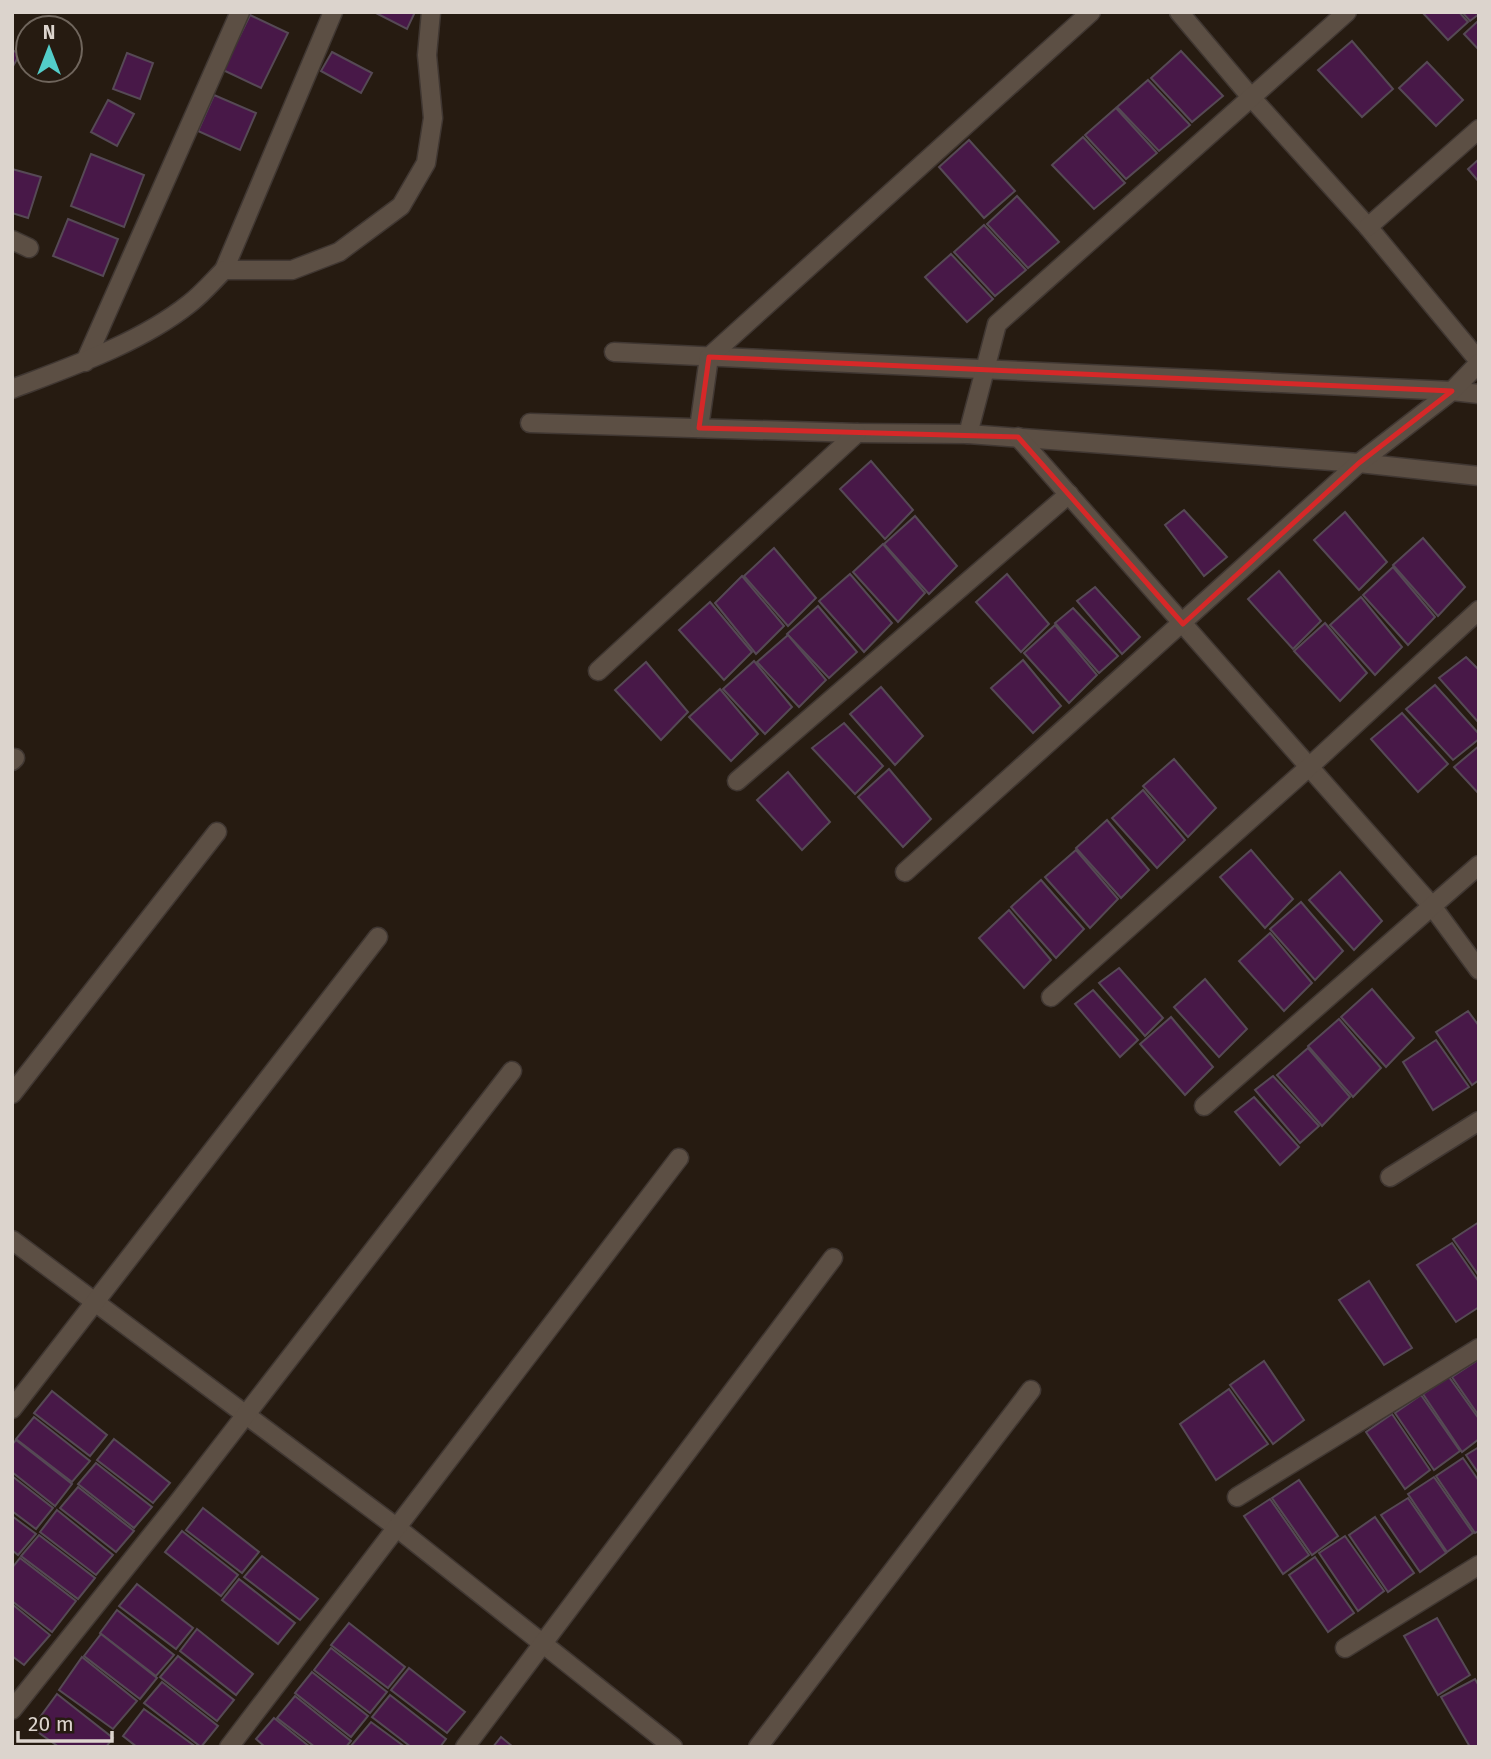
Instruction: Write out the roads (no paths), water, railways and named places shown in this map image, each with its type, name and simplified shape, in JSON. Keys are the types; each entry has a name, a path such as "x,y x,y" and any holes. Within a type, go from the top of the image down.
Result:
{"street":[{"path":"85,362 240,12"},
{"path":"12,390 85,362 132,340 189,305 224,270 333,12"},
{"path":"224,270 292,270 339,252 401,206 426,163 433,118 427,55 431,12"},
{"path":"699,428 709,357 1091,12"},
{"path":"905,872 1359,463 1452,391 1479,362 1368,227 1250,96 1179,12"},
{"path":"968,434 997,324 1347,12"},
{"path":"1368,227 1479,129"},
{"path":"614,352 1479,394"},
{"path":"530,423 968,434 1359,463 1479,477"},
{"path":"598,671 857,433"},
{"path":"1018,438 1432,906 1479,970"},
{"path":"737,781 1069,494"},
{"path":"1051,996 1309,767 1479,610"},
{"path":"12,1094 217,832"},
{"path":"1204,1106 1479,865"},
{"path":"12,1409 378,937"},
{"path":"12,1710 512,1071"},
{"path":"1390,1177 1479,1121"},
{"path":"229,1747 678,1158"},
{"path":"12,1240 396,1527 673,1747"},
{"path":"465,1747 833,1258"},
{"path":"1237,1497 1479,1348"},
{"path":"758,1747 1031,1390"},
{"path":"1345,1648 1479,1565"}]}
